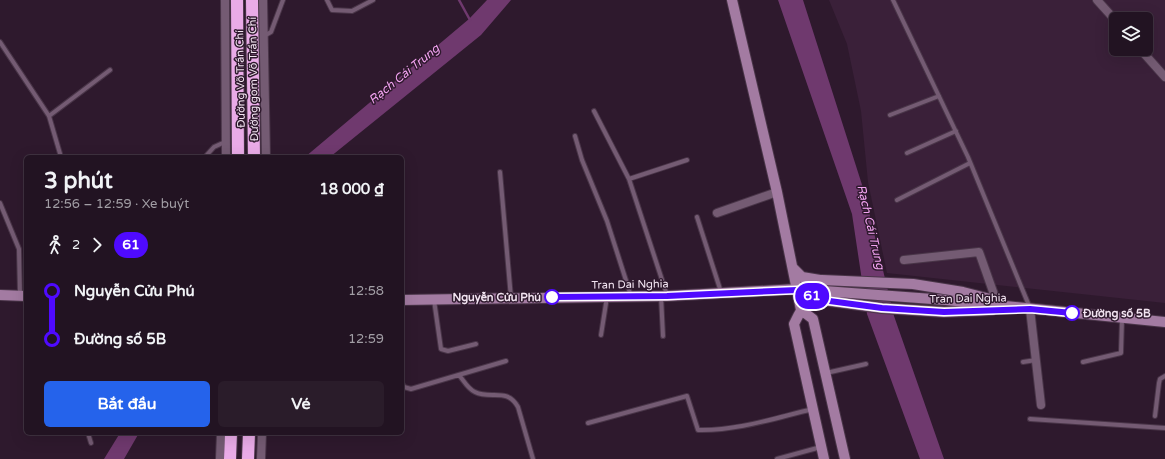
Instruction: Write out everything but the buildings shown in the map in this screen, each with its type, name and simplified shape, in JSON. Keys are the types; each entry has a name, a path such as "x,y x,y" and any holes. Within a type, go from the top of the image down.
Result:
{"highway":[{"name":"Đường Võ Trần Chí","path":"237,0 238,155"},
{"name":"Đường Võ Trần Chí","path":"252,0 254,155"},
{"path":"230,459 231,435"},
{"path":"248,459 249,435"}],"main road":[{"path":"732,0 777,192 801,310 813,319 845,459"},
{"path":"793,268 798,275 802,277 822,280 913,284 963,292 1030,309"},
{"path":"797,290 822,280"},
{"path":"797,290 822,300"},
{"name":"Tran Dai Nghia","path":"404,300 664,296 797,290 908,297 1165,322"},
{"path":"0,295 23,296"},
{"path":"822,300 808,302 801,310 794,324 824,459"},
{"name":"Tran Dai Nghia","path":"822,300 906,310 944,312 1030,309"}],"street":[{"path":"225,0 226,155"},
{"name":"Đường gom Võ Trần Chí","path":"263,0 266,155"},
{"path":"1097,0 1109,13"},
{"path":"1146,56 1165,77"},
{"path":"717,213 777,192"},
{"path":"904,260 979,252 996,300"},
{"path":"1030,309 1041,405"},
{"path":"220,459 221,435"},
{"path":"261,459 262,435"}],"lane":[{"path":"264,36 271,32 283,0"},
{"path":"327,0 332,10 352,11 373,0"},
{"path":"893,0 956,131 1030,309"},
{"path":"0,42 49,116 60,155"},
{"path":"49,116 110,70"},
{"path":"890,115 939,96"},
{"path":"594,111 630,179 664,296 663,336"},
{"path":"907,153 956,131"},
{"path":"575,136 582,160 607,221 631,296"},
{"path":"207,155 214,147 226,142"},
{"path":"630,179 686,160"},
{"path":"897,200 970,163"},
{"path":"500,172 510,298"},
{"path":"0,203 19,249 23,296"},
{"path":"697,217 721,293"},
{"path":"601,335 607,297"},
{"path":"434,299 442,349 448,351 476,344"},
{"path":"1083,362 1121,353 1122,318"},
{"path":"1023,362 1036,360"},
{"path":"404,386 411,389 506,361"},
{"path":"825,373 866,364"},
{"path":"459,375 467,386 474,392 509,396 514,400 518,407 533,459"},
{"path":"1155,416 1159,383 1160,379 1165,376"},
{"path":"588,423 687,396 698,430 711,430 751,424 813,409"},
{"path":"1030,419 1165,428"},
{"path":"89,435 91,443"},
{"path":"777,459 822,447"}],"shaded area":[{"path":"829,0 1165,0 1165,303 887,273 868,182 861,111 847,44"}],"water":[{"name":"Rạch Cái Trung","path":"487,0 511,0 481,35 332,155 307,155 469,19"},
{"name":"Rạch Cái Trung","path":"778,0 803,0 864,191 894,316 944,459 920,459 867,314 852,214"},
{"path":"119,435 138,435 124,459 104,459"}],"waterway":[{"path":"459,0 470,20"}],"bus line":[{"name":"61","path":"552,297 667,296 797,290 822,300 882,308 944,312 1030,309 1072,313"}],"place":[{"name":"Nguyễn Cửu Phú","path":"552,297"},
{"name":"Đường số 5B","path":"1072,313"}]}
